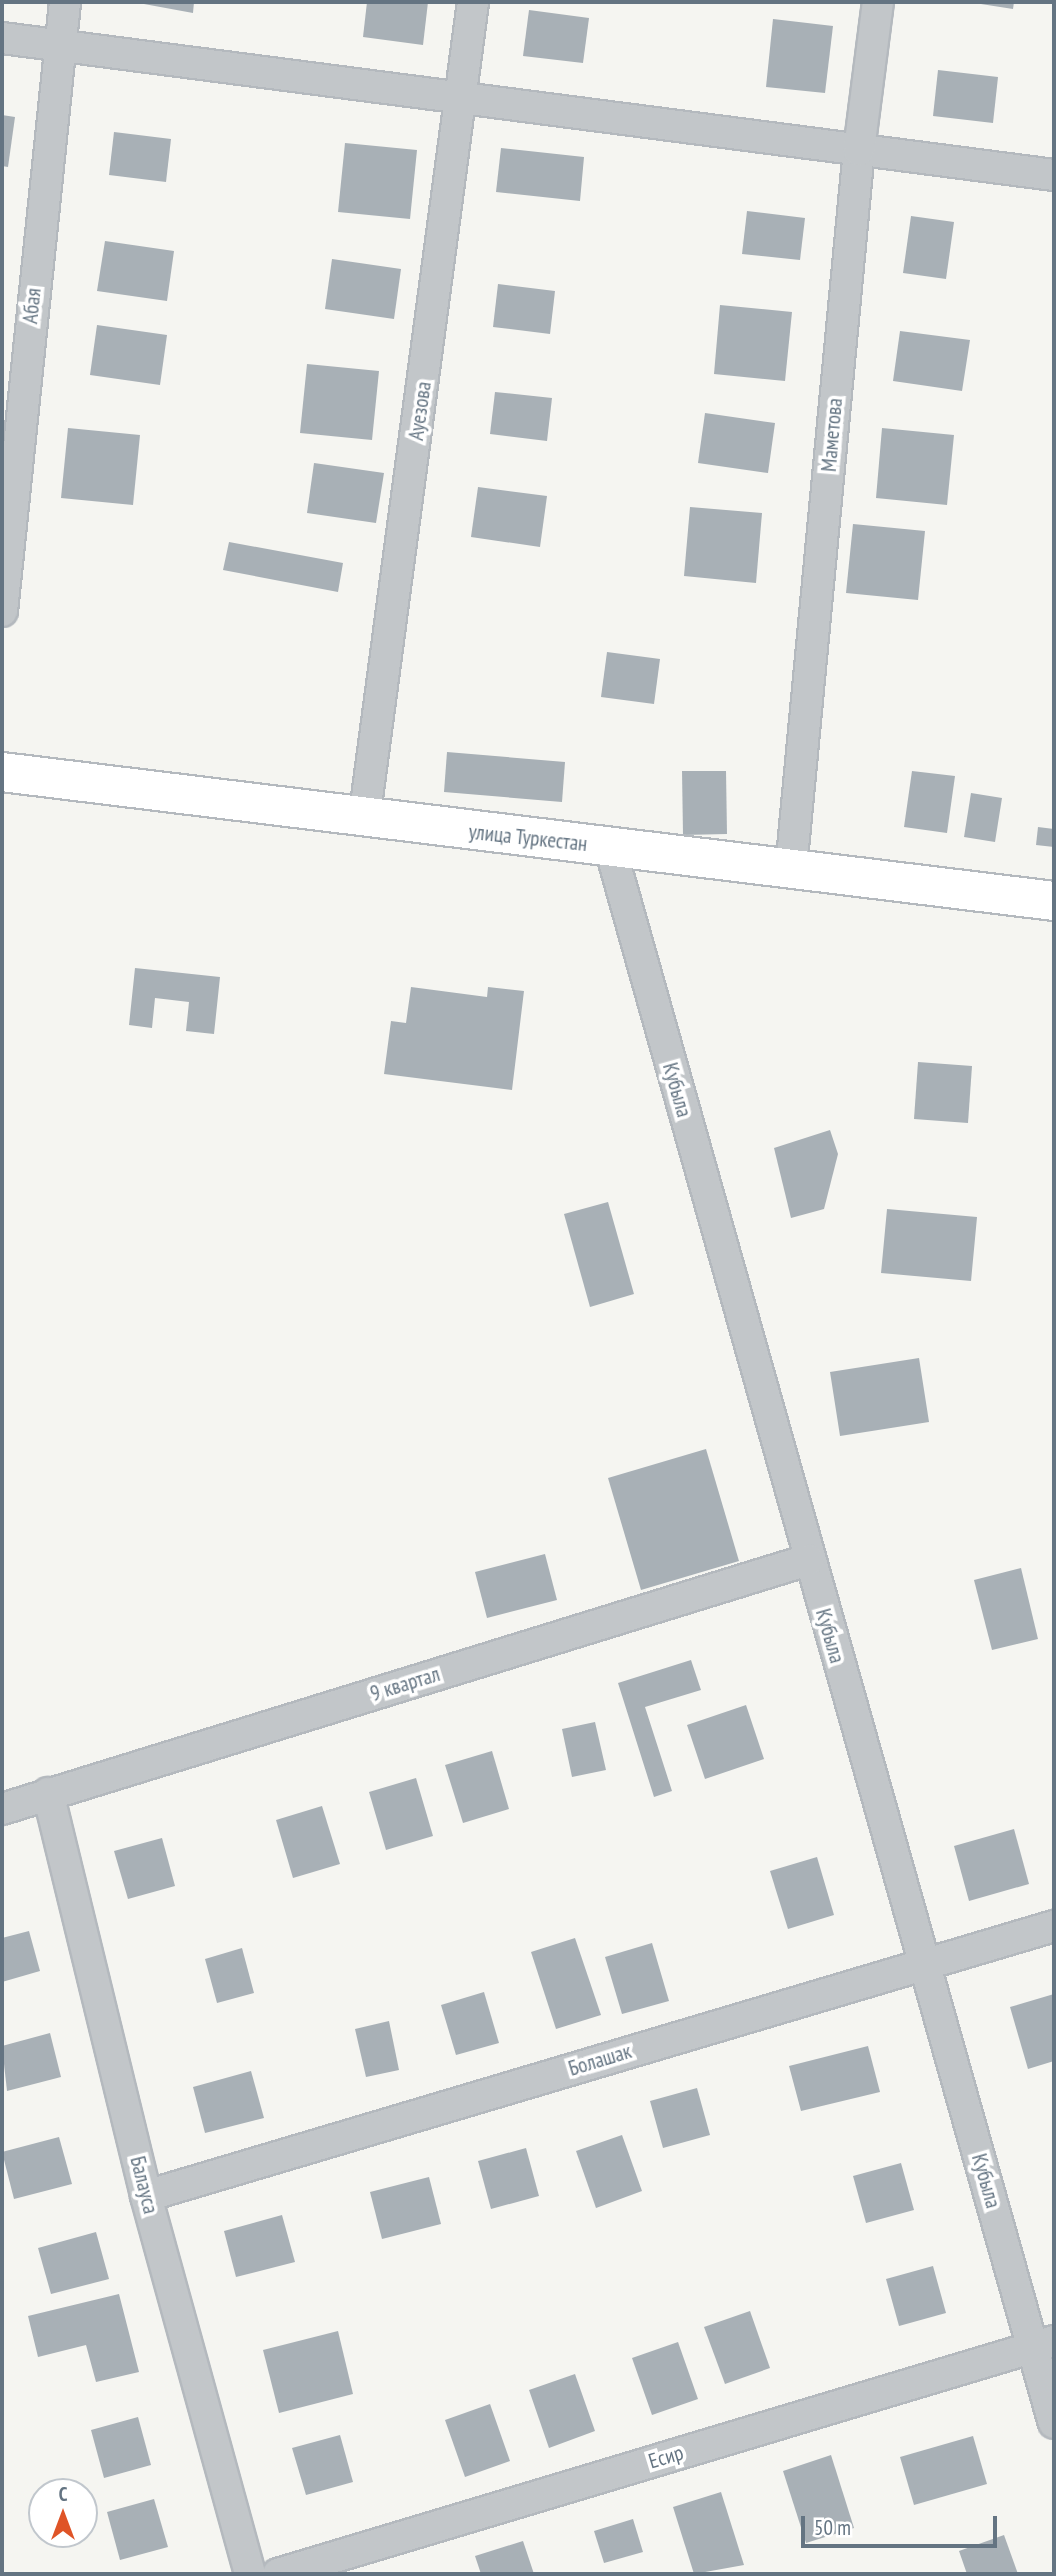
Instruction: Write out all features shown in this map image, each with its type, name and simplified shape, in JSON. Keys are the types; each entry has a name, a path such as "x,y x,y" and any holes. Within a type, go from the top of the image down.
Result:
{"street":[{"name":"Абая","path":"2,611 58,45 65,2"},
{"name":"Ауезова","path":"364,820 463,98 473,2"},
{"name":"Маметова","path":"791,869 859,150 878,2"},
{"path":"2,38 1054,175"},
{"name":"улица Туркестан","path":"2,772 364,820 1054,901"},
{"name":"Кубыла","path":"610,847 808,1560 924,1962 1043,2344 1054,2423"},
{"name":"9 квартал","path":"2,1809 808,1560"},
{"name":"Балауса","path":"48,1793 146,2196 250,2574"},
{"name":"Болашак","path":"146,2196 924,1962 1054,1926"},
{"name":"Есир","path":"278,2574 1043,2344"}],"building":[{"path":"133,2 194,2 193,13"},
{"path":"367,2 428,2 423,45 363,37"},
{"path":"968,2 1014,2 1013,9"},
{"path":"529,10 589,18 583,63 523,56"},
{"path":"773,19 833,26 825,93 766,87"},
{"path":"938,70 998,77 993,123 933,116"},
{"path":"2,115 15,117 8,167 2,166"},
{"path":"114,132 171,139 166,182 109,175"},
{"path":"345,143 417,150 410,219 338,212"},
{"path":"501,148 584,157 580,201 496,192"},
{"path":"747,211 805,218 800,260 742,254"},
{"path":"911,216 954,222 946,279 903,273"},
{"path":"105,241 174,251 167,301 97,291"},
{"path":"332,259 401,269 394,319 325,309"},
{"path":"498,284 555,291 550,334 493,327"},
{"path":"720,305 792,312 785,381 714,374"},
{"path":"97,325 167,335 160,385 90,375"},
{"path":"900,331 970,340 962,391 893,381"},
{"path":"307,364 379,371 372,440 300,433"},
{"path":"495,392 552,398 547,441 490,434"},
{"path":"705,413 775,423 768,473 698,463"},
{"path":"68,428 140,435 133,505 61,498"},
{"path":"882,428 954,435 947,505 876,498"},
{"path":"314,463 384,473 376,523 307,513"},
{"path":"478,487 547,496 540,547 471,537"},
{"path":"690,507 762,513 756,583 684,576"},
{"path":"853,524 925,531 918,600 846,593"},
{"path":"229,542 343,563 338,592 223,570"},
{"path":"607,652 660,659 654,704 601,697"},
{"path":"447,752 565,762 562,802 444,792"},
{"path":"682,771 726,771 727,834 683,835"},
{"path":"912,771 955,776 947,833 904,827"},
{"path":"971,793 1002,798 995,842 964,837"},
{"path":"1038,827 1054,829 1054,847 1036,845"},
{"path":"135,968 220,977 214,1034 186,1031 189,1002 155,998 152,1028 129,1025"},
{"path":"411,987 487,997 488,987 524,991 512,1090 384,1074 391,1021 406,1023"},
{"path":"918,1062 972,1066 968,1123 914,1119"},
{"path":"830,1130 838,1154 824,1209 791,1218 774,1148"},
{"path":"608,1202 634,1294 590,1307 564,1214"},
{"path":"887,1209 977,1217 971,1281 881,1273"},
{"path":"919,1358 929,1422 840,1436 830,1372"},
{"path":"706,1449 739,1561 641,1590 608,1478"},
{"path":"545,1554 557,1600 487,1618 475,1572"},
{"path":"1021,1568 1038,1639 992,1650 974,1580"},
{"path":"691,1660 701,1690 645,1707 672,1791 654,1797 618,1683"},
{"path":"746,1705 764,1759 705,1779 687,1725"},
{"path":"595,1722 606,1770 572,1777 562,1729"},
{"path":"492,1751 509,1809 463,1823 445,1765"},
{"path":"416,1778 433,1836 386,1850 369,1792"},
{"path":"322,1806 340,1864 293,1878 276,1820"},
{"path":"1014,1829 1029,1884 969,1901 954,1846"},
{"path":"162,1838 175,1886 128,1899 114,1851"},
{"path":"817,1857 834,1915 788,1929 770,1871"},
{"path":"29,1931 40,1971 2,1982 2,1938"},
{"path":"575,1938 601,2015 556,2029 531,1952"},
{"path":"652,1943 669,2001 622,2014 605,1957"},
{"path":"242,1948 254,1993 217,2003 205,1959"},
{"path":"484,1992 499,2043 456,2055 441,2005"},
{"path":"1054,1994 1054,2061 1028,2069 1010,2007"},
{"path":"389,2021 399,2070 366,2077 355,2029"},
{"path":"50,2033 61,2077 7,2091 2,2046"},
{"path":"868,2046 880,2092 801,2111 789,2066"},
{"path":"251,2071 264,2118 205,2133 193,2087"},
{"path":"697,2088 710,2135 663,2148 650,2101"},
{"path":"622,2135 642,2191 596,2208 576,2151"},
{"path":"59,2137 72,2184 14,2199 2,2152"},
{"path":"526,2148 539,2196 491,2209 478,2161"},
{"path":"901,2163 914,2210 866,2223 853,2176"},
{"path":"429,2177 441,2224 382,2239 370,2192"},
{"path":"282,2215 295,2262 236,2277 224,2231"},
{"path":"96,2232 109,2279 51,2294 38,2248"},
{"path":"933,2266 946,2313 899,2326 886,2279"},
{"path":"119,2294 139,2372 96,2382 86,2345 38,2357 28,2316"},
{"path":"750,2311 770,2368 725,2384 704,2327"},
{"path":"338,2331 353,2394 279,2413 263,2350"},
{"path":"678,2342 698,2399 652,2415 632,2358"},
{"path":"575,2374 595,2431 549,2448 529,2390"},
{"path":"490,2404 510,2461 465,2477 445,2420"},
{"path":"138,2417 151,2465 104,2478 91,2430"},
{"path":"340,2435 353,2482 306,2495 292,2448"},
{"path":"973,2436 987,2484 914,2505 900,2457"},
{"path":"831,2455 854,2528 806,2543 783,2471"},
{"path":"721,2492 744,2565 694,2574 673,2507"},
{"path":"154,2499 168,2547 120,2560 107,2512"},
{"path":"633,2519 643,2552 604,2563 594,2531"},
{"path":"1004,2535 1018,2574 967,2574 959,2551"},
{"path":"523,2541 534,2574 481,2574 475,2556"}]}
